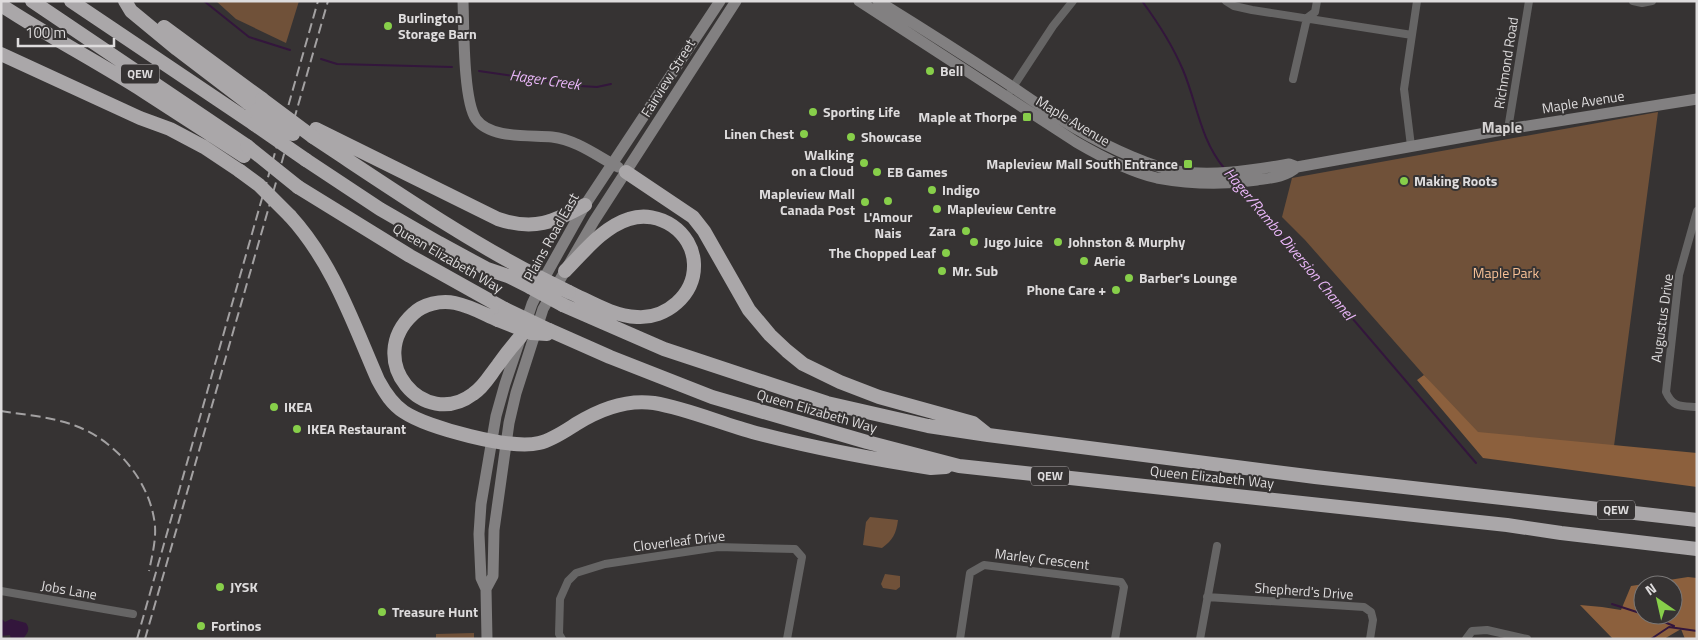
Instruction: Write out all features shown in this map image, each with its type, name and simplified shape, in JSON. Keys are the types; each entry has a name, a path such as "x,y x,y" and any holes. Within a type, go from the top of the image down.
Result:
{"highway":[{"name":"Queen Elizabeth Way","path":"32,1 245,151 501,314 712,397 958,466 1507,525 1697,550"},
{"name":"Queen Elizabeth Way","path":"71,1 380,209 487,270 532,282 564,305 664,349 827,403 928,426 988,435 1315,477 1697,520"},
{"path":"126,1 136,5 259,105 484,248 532,282 569,292 605,309 623,315 643,317 660,314 676,304 686,291 693,272 693,256 686,240 671,224 656,218 635,217 621,222 608,230 564,271"},
{"path":"1,5 145,92 194,125 245,151"},
{"path":"1,15 9,19 23,20"},
{"path":"1,54 140,118 170,129 204,147 259,185 290,216 316,249 343,298 378,380 392,402 404,412 430,425 499,442 526,445 541,443 559,435 588,417 610,407 634,402 683,410 754,433 824,449 931,468 958,466"},
{"path":"313,138 511,223 528,225 546,223 566,216 585,205"},
{"path":"313,138 441,233 489,261 508,276"},
{"path":"626,172 694,217 704,230 750,310 770,335 804,364 840,382 878,397 972,423 988,435"},
{"path":"501,314 454,303 436,303 414,312 403,323 396,335 394,362 403,382 412,392 429,401 443,404 460,402 473,394 487,381 521,336"}],"main road":[{"path":"463,1 467,86 471,108 476,120 484,127 497,132 568,140 626,172"},
{"name":"Fairview Street","path":"613,164 720,1"},
{"name":"Maple Avenue","path":"859,1 1005,97 1099,155 1156,178 1197,183 1243,182 1290,174 1297,168 1411,146 1697,99"},
{"name":"Maple Avenue","path":"878,1 1080,132 1120,152 1158,167 1176,171 1221,173 1289,164 1297,168"},
{"name":"Fairview Street","path":"626,172 735,4"},
{"name":"Plains Road East","path":"486,589 493,576 499,442 496,416 505,384 532,304 547,273 585,205 613,164"},
{"name":"Plains Road East","path":"486,639 486,589 481,578 481,504 499,442 544,309 564,271 626,172"}],"street":[{"path":"1005,97 1073,1"},
{"path":"1226,1 1234,6 1252,10 1412,35"},
{"path":"1292,79 1307,18 1315,12 1317,1"},
{"path":"1411,146 1404,89 1417,1"},
{"name":"Richmond Road","path":"1508,129 1529,1"},
{"path":"1634,1 1642,3 1652,1"},
{"name":"Augustus Drive","path":"1697,211 1679,275 1666,392 1669,398 1677,405 1697,407"},
{"path":"1200,639 1217,546"},
{"name":"Cloverleaf Drive","path":"562,639 559,634 560,599 568,581 576,573 605,564 718,547 795,549 799,552 802,557 787,639"},
{"name":"Marley Crescent","path":"960,639 970,573 984,565 1121,582 1124,587 1115,639"},
{"name":"Jobs Lane","path":"1,591 133,614"},
{"name":"Shepherd's Drive","path":"1207,597 1364,607 1371,612 1373,620 1370,639"},
{"path":"1466,639 1472,631 1487,630 1527,639"}],"green space":[{"path":"216,1 299,1 286,43 236,19"},
{"name":"Maple Park","path":"1658,112 1614,446 1475,433 1305,240 1282,217 1292,178"},
{"path":"870,517 898,520 893,536 882,548 863,545 866,522"},
{"path":"885,574 900,576 900,587 896,590 883,588 881,584"},
{"path":"474,633 474,639 436,639 436,634"}],"shaded area":[{"path":"1424,375 1478,432 1697,453 1697,487 1483,458 1417,380"},
{"path":"1683,578 1697,578 1697,639 1685,639 1681,629 1664,639 1613,639 1580,605 1621,610 1631,586 1633,586 1633,625 1683,625"},
{"path":"1,618 5,622 11,619 26,623 28,630 23,639 11,639 10,635 1,636"}],"waterway":[{"name":"Hager Creek","path":"204,1 249,37 290,50"},
{"name":"Hager/Rambo Diversion Channel","path":"1142,1 1165,34 1179,61 1209,145 1224,168"},
{"name":"Hager Creek","path":"321,59 337,64 452,67"},
{"name":"Hager Creek","path":"479,71 580,86 597,87 611,84"},
{"name":"Hager/Rambo Diversion Channel","path":"1240,187 1476,463"},
{"name":"Hager/Rambo Diversion Channel","path":"1612,604 1633,611"},
{"name":"Hager/Rambo Diversion Channel","path":"1651,639 1669,627 1697,631"}],"railway":[{"path":"137,639 318,1"},
{"path":"145,639 328,1"},
{"path":"1,411 49,418 76,426 91,433 118,453 139,479 147,494 152,510 155,537 149,571"}],"place":[{"name":"Burlington Storage Barn","path":"388,26"},
{"name":"Bell","path":"930,71"},
{"name":"Sporting Life","path":"813,112"},
{"name":"Maple at Thorpe","path":"1027,117"},
{"name":"Linen Chest","path":"804,134"},
{"name":"Showcase","path":"851,137"},
{"name":"Walking on a Cloud","path":"864,163"},
{"name":"Mapleview Mall South Entrance","path":"1188,164"},
{"name":"EB Games","path":"877,172"},
{"name":"Making Roots","path":"1404,181"},
{"name":"Indigo","path":"932,190"},
{"name":"L'Amour Nais","path":"888,201"},
{"name":"Mapleview Mall Canada Post","path":"865,202"},
{"name":"Mapleview Centre","path":"937,209"},
{"name":"Zara","path":"966,231"},
{"name":"Jugo Juice","path":"974,242"},
{"name":"Johnston & Murphy","path":"1058,242"},
{"name":"The Chopped Leaf","path":"946,253"},
{"name":"Aerie","path":"1084,261"},
{"name":"Mr. Sub","path":"942,271"},
{"name":"Barber's Lounge","path":"1129,278"},
{"name":"Phone Care +","path":"1116,290"},
{"name":"IKEA","path":"274,407"},
{"name":"IKEA Restaurant","path":"297,429"},
{"name":"JYSK","path":"220,587"},
{"name":"Treasure Hunt","path":"382,612"},
{"name":"Fortinos","path":"201,626"}],"district":[{"name":"Maple","path":"1502,128"}]}
